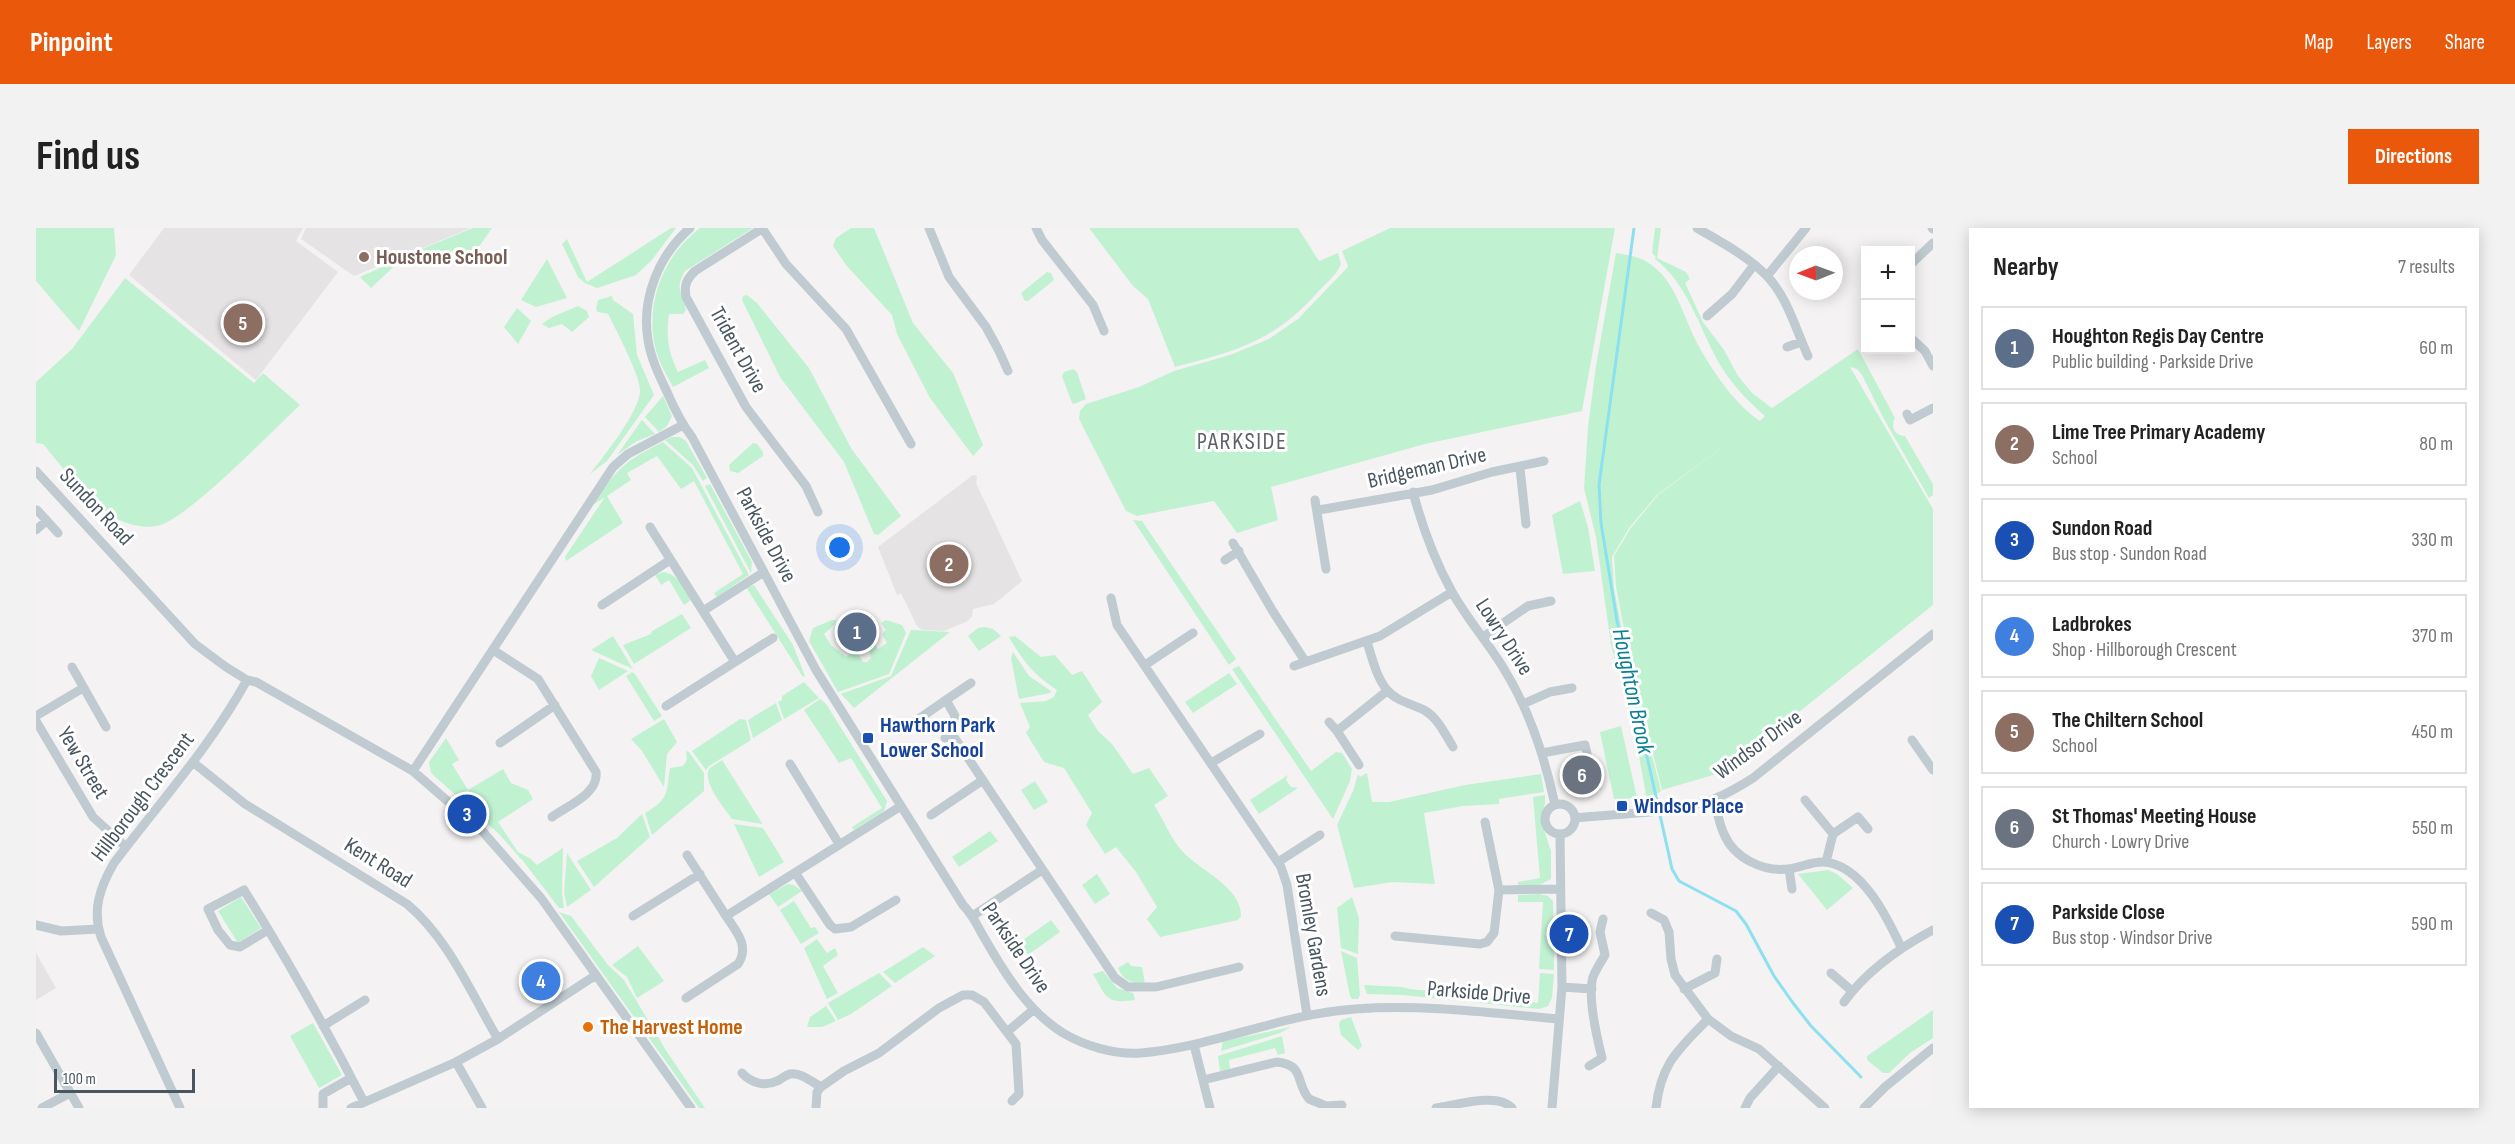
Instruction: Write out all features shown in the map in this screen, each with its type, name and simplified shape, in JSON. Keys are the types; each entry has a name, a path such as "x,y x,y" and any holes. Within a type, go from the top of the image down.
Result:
{"street":[{"name":"Parkside Drive","path":"690,228 672,246 651,287 646,321 654,362 683,425 692,437 816,670 963,905 974,915 984,939 1033,1010 1076,1040 1108,1050 1140,1053 1194,1045 1307,1015 1347,1009 1401,1006 1559,1019 1552,1108"},
{"name":"Trident Drive","path":"818,512 806,486 747,407 686,297 687,279 695,271 762,228 786,264 846,329 911,444"},
{"path":"928,228 949,277 986,327 1008,371"},
{"path":"1036,228 1041,240 1093,304 1104,332"},
{"path":"1697,228 1767,276 1780,296 1808,356"},
{"path":"1767,276 1806,228"},
{"path":"1915,261 1933,243"},
{"path":"1707,316 1732,294 1754,265"},
{"path":"1915,341 1925,351 1933,365"},
{"path":"1787,347 1801,342"},
{"path":"1907,414 1910,420 1933,408"},
{"path":"413,771 613,467 628,454 683,425"},
{"name":"Bridgeman Drive","path":"1326,568 1317,505 1455,484 1492,472 1520,468 1544,461"},
{"path":"1520,468 1526,524"},
{"name":"Sundon Road","path":"36,471 183,632 208,654 247,680 256,682 362,740 413,771 462,812 504,853 541,898 691,1108"},
{"name":"Lowry Drive","path":"1413,492 1422,525 1452,592 1505,669 1523,704 1542,753 1555,805"},
{"path":"37,510 58,533"},
{"path":"36,530 46,521"},
{"path":"650,527 735,662"},
{"path":"1225,560 1236,547 1272,610 1305,661"},
{"path":"602,605 670,560"},
{"path":"703,610 764,572"},
{"path":"1293,666 1367,642 1393,630 1452,592"},
{"name":"Bromley Gardens","path":"1111,598 1116,625 1278,862 1287,885 1307,1015"},
{"path":"1483,637 1528,606 1551,601"},
{"path":"1145,665 1193,633"},
{"name":"Windsor Drive","path":"1575,818 1669,808 1714,799 1753,778 1933,634"},
{"path":"666,705 773,638"},
{"path":"1367,642 1378,674 1387,691 1404,702 1425,711 1438,722 1453,747"},
{"path":"493,650 532,674 555,705 596,772 597,779 591,790 552,817"},
{"name":"Yew Street","path":"72,667 106,727"},
{"name":"Hillborough Crescent","path":"180,1108 99,929 97,916 100,891 126,847 194,763 220,726 247,680"},
{"path":"910,725 970,683"},
{"name":"Yew Street","path":"36,716 83,688"},
{"path":"1523,704 1550,692 1572,688"},
{"path":"1337,731 1387,691"},
{"path":"946,700 955,716 948,736 982,780 1115,978 1128,987 1156,987 1239,967"},
{"path":"500,742 555,705"},
{"name":"Yew Street","path":"36,721 93,816 126,847"},
{"path":"1329,722 1359,765"},
{"path":"1211,764 1260,734"},
{"path":"1912,740 1931,775"},
{"path":"1542,753 1585,745 1588,758"},
{"name":"Kent Road","path":"194,763 245,804 407,903 426,919 441,940 498,1039"},
{"path":"790,764 839,844"},
{"path":"931,815 982,780"},
{"path":"1714,799 1723,834 1732,849 1758,865 1772,870 1790,869 1826,861 1844,869 1857,878 1876,899 1901,947"},
{"path":"1805,800 1833,834"},
{"path":"1555,805 1569,807 1575,818 1573,828 1560,835 1551,831 1545,822 1547,812 1555,805"},
{"path":"726,916 901,806"},
{"path":"1826,861 1833,834 1858,818 1868,829"},
{"path":"1395,936 1480,944 1487,942 1494,933 1499,890 1485,822"},
{"name":"Bromley Gardens","path":"1278,862 1320,835"},
{"path":"1559,1019 1562,987 1560,835"},
{"path":"686,998 738,964 742,958 742,941 687,855"},
{"path":"1790,869 1792,889"},
{"path":"974,915 1042,870"},
{"path":"633,916 700,874"},
{"path":"796,874 830,925 836,929 851,927 896,900"},
{"path":"1499,890 1560,889"},
{"path":"268,930 240,946 230,945 218,930 208,909 244,890 268,930 323,1026 364,1102"},
{"path":"1651,913 1664,920 1669,932 1675,975 1708,1019 1731,1036 1752,1044 1824,1108"},
{"path":"1589,1066 1602,1058 1594,1024 1592,989 1593,977 1605,955 1600,932 1603,919"},
{"path":"36,925 61,931 99,929"},
{"path":"1844,1002 1852,991 1901,947 1933,930"},
{"path":"1684,989 1716,977 1717,959"},
{"path":"1831,973 1852,991"},
{"path":"351,1108 456,1062 498,1039 596,975"},
{"path":"1562,987 1592,989"},
{"path":"816,1108 817,1092 821,1087 844,1071 879,1053 939,1008 963,995 972,995 984,1002 1016,1044 1019,1094 1012,1101"},
{"path":"323,1026 365,1000"},
{"path":"1007,1032 1033,1010"},
{"path":"1656,1108 1659,1088 1669,1062 1708,1019"},
{"path":"36,1034 79,1108"},
{"path":"1194,1045 1210,1108"},
{"path":"1864,1108 1885,1087 1933,1048"},
{"path":"456,1062 482,1108"},
{"path":"1203,1080 1277,1062 1288,1064 1298,1073 1309,1099 1326,1106 1342,1105"},
{"path":"1746,1108 1750,1098 1779,1066"},
{"path":"742,1073 747,1079 763,1084 778,1081 789,1074 797,1074 821,1087"},
{"path":"323,1108 323,1094 351,1078"},
{"path":"42,1108 70,1092"},
{"path":"1442,1108 1494,1099 1507,1102 1512,1108"}],"shaded area":[{"path":"164,228 303,228 296,241 338,272 256,380 129,275"},
{"name":"Houstone School","path":"306,228 471,228 354,276 301,239"},
{"path":"973,475 977,476 976,483 1022,581 994,604 973,609 972,617 966,622 944,631 922,630 917,626 901,593 897,595 878,547"},
{"path":"36,953 56,988 36,1000"}],"green space":[{"path":"36,228 114,228 116,255 79,331 36,281"},
{"path":"473,228 492,228 469,261 449,252 437,252 417,257 412,253"},
{"path":"671,228 676,228 651,261 636,275 597,288 578,277 562,244 567,239 587,282"},
{"path":"700,228 753,228 685,271 680,283 680,291 686,310 683,314 669,314 670,350 678,372 705,360 709,368 673,387 658,357 652,321 654,303 665,269 686,240"},
{"path":"851,228 874,228 913,323 953,373 983,445 973,456 930,398 897,334 892,315 846,265 833,246 836,238"},
{"path":"1089,228 1298,228 1319,261 1338,253 1341,264 1334,276 1301,310 1269,334 1217,356 1175,367 1148,299 1133,286"},
{"path":"1390,228 1615,228 1582,411 1425,444 1271,487 1278,520 1237,533 1214,501 1137,516 1126,511 1079,419 1080,411 1086,404 1139,387 1174,371 1230,355 1269,339 1298,319 1347,268 1342,251"},
{"path":"1655,228 1661,228 1657,258 1686,272 1690,279 1685,283 1703,322 1724,350 1738,376 1752,393 1772,408 1858,349 1895,418 1894,430 1905,436 1933,484 1933,495 1929,498 1862,375 1857,369 1850,367 1933,509 1933,605 1720,773 1662,790 1630,660 1616,587 1614,556 1630,529 1658,495 1739,435 1657,495 1629,528 1612,557 1614,588 1628,661 1661,791 1647,800 1636,740 1611,645 1596,537 1584,488 1588,427 1596,366 1616,253 1644,260 1657,269 1677,298 1697,343 1724,386 1750,414 1760,421 1765,416 1742,394 1727,375 1714,354 1686,296 1667,270 1655,259 1652,253"},
{"path":"404,257 371,288 360,277"},
{"path":"547,259 567,298 536,307 521,300"},
{"path":"1047,272 1051,273 1054,280 1025,301 1021,293"},
{"path":"125,278 254,383 263,373 300,405 208,492 171,520 157,526 129,524 104,512 82,491 43,444 36,443 36,382 72,349"},
{"path":"747,295 757,303 809,368 851,448 901,516 878,535 874,534 844,462 780,377 742,300 743,296"},
{"path":"612,296 613,300 633,314 637,355 654,395 607,461 590,474 628,422 640,391 632,364 608,314 598,312 596,309 598,300"},
{"path":"578,306 587,311 589,317 572,332 562,324 549,328 542,324 552,317"},
{"path":"517,308 531,321 518,344 504,327"},
{"path":"1073,369 1077,372 1086,399 1074,404 1062,376 1064,372"},
{"path":"663,396 672,416 667,426 659,432 645,417"},
{"path":"642,420 655,434 637,441 617,455"},
{"path":"680,437 686,441 707,478 703,481 693,465 665,440"},
{"path":"663,442 692,468 749,575 717,597 714,593 743,574 694,481 681,489 657,456 627,473 631,480 607,496 623,523 566,561 565,557 605,497 593,505 615,474 630,461"},
{"path":"753,443 757,444 763,456 738,473 730,471 729,465"},
{"path":"710,484 752,562 751,573 705,486"},
{"path":"1580,501 1588,527 1595,571 1563,574 1552,515"},
{"path":"1133,520 1142,521 1236,659 1229,665"},
{"path":"663,572 677,579 691,600 684,605 669,580 661,585 655,575"},
{"path":"754,585 793,645 805,676 803,677 746,587"},
{"path":"682,614 691,628 634,664 623,645 651,634 652,631"},
{"path":"836,620 835,624 824,634 831,645 846,657 856,650 863,662 871,658 870,653 864,650 874,643 878,649 887,643 882,634 886,630 881,623 886,620 902,625 906,633 889,674 838,692 809,641 813,628"},
{"path":"978,628 993,629 1001,636 979,651 968,636"},
{"path":"911,630 950,632 854,708 841,694 891,676"},
{"path":"613,636 633,669 591,650"},
{"path":"1015,636 1041,657 1055,655 1072,675 1082,671 1102,702 1088,715 1098,731 1112,744 1133,774 1149,768 1168,796 1154,805 1171,836 1184,853 1228,888 1239,906 1241,916 1238,920 1160,937 1147,919 1157,907 1136,872 1116,847 1105,854 1086,825 1092,813 1064,768 1044,762 1026,733 1030,727 1020,703 1046,701 1054,697 1057,690 1041,678 1024,660 1009,637"},
{"path":"1013,652 1029,676 1051,691 1050,693 1019,699 1011,658"},
{"path":"599,658 628,671 599,690 591,676"},
{"path":"1239,666 1311,771 1336,752 1342,753 1352,769 1350,781 1333,819 1232,669"},
{"path":"632,672 662,716 654,721 626,676"},
{"path":"1229,673 1237,684 1193,713 1185,702"},
{"path":"804,682 819,698 784,719 778,702 782,700 782,696"},
{"path":"820,699 826,704 887,801 884,811 854,830 852,827 882,808 851,758 839,763 804,710"},
{"path":"776,703 782,720 753,738 748,720"},
{"path":"664,719 677,742 667,754 664,787 642,751 631,739"},
{"path":"740,719 746,720 751,740 706,770 692,751"},
{"path":"1621,726 1637,798 1614,799 1600,732"},
{"path":"446,738 459,760 452,764 468,790 503,769 511,783 528,790 533,799 498,822 518,852 537,865 563,848 564,908 559,908 499,834 431,773 429,762"},
{"path":"686,751 704,773 704,791 652,835 645,813 658,804 665,795 670,768 683,766 687,760"},
{"path":"722,760 762,824 732,819 715,794 708,780 708,773 710,768"},
{"path":"1367,773 1372,802 1389,802 1465,785 1541,774 1544,792 1499,799 1499,804 1463,806 1424,813 1435,884 1393,882 1354,888 1337,825 1353,791 1358,774 1360,777"},
{"path":"1288,775 1286,780 1291,787 1298,788 1259,814 1250,800"},
{"path":"1035,781 1048,802 1034,810 1021,790"},
{"path":"1545,795 1541,821 1551,851 1551,879 1539,885 1518,886 1518,882 1540,878 1533,797"},
{"path":"642,814 650,837 594,887 577,861 617,838"},
{"path":"734,824 763,828 784,862 759,877"},
{"path":"990,831 998,841 959,867 952,857"},
{"path":"567,853 591,890 567,907 564,893"},
{"path":"1828,870 1837,874 1853,888 1827,910 1798,874"},
{"path":"1097,874 1110,894 1095,904 1082,885"},
{"path":"788,884 802,891 778,907 769,894"},
{"path":"1518,895 1548,896 1553,901 1554,970 1539,969 1543,902 1518,902"},
{"path":"241,897 261,928 238,943 218,911"},
{"path":"1352,897 1359,918 1358,954 1341,948 1337,908"},
{"path":"794,901 811,928 815,927 819,933 801,944 780,910"},
{"path":"559,912 571,916 608,965 624,980 667,1052 705,1108 699,1108"},
{"path":"1051,920 1060,932 1028,955 1019,943"},
{"path":"817,939 827,953 835,948 838,955 823,966 838,993 827,999 804,948"},
{"path":"638,946 664,981 637,998 627,977 612,965"},
{"path":"923,947 935,956 895,983 883,972"},
{"path":"1341,951 1357,958 1360,995 1358,999 1352,999 1350,996"},
{"path":"1128,962 1131,966 1142,967 1145,984 1125,979 1118,968"},
{"path":"1103,971 1117,988 1133,993 1135,1000 1118,1001 1108,998 1093,974"},
{"path":"879,973 892,986 851,1014 838,1020 828,1003"},
{"path":"1540,973 1554,974 1552,998 1548,1006 1539,1009 1403,995 1367,994 1364,985 1402,987 1538,1003"},
{"path":"826,1006 836,1021 822,1027 807,1027 810,1017"},
{"path":"1933,1010 1933,1038 1910,1053 1889,1073 1883,1073 1867,1060 1867,1056"},
{"path":"1351,1017 1362,1046 1358,1050 1341,1035 1339,1024 1341,1020"},
{"path":"313,1023 342,1075 319,1088 290,1036"},
{"path":"1291,1027 1280,1033 1221,1051 1223,1041"},
{"path":"1282,1036 1285,1053 1278,1055 1275,1048 1229,1060 1230,1069 1220,1071 1218,1056"}],"waterway":[{"name":"Houghton Brook","path":"1634,228 1599,485 1601,523 1617,621 1672,869 1679,881 1736,911 1746,924 1774,976 1793,1003 1811,1026 1861,1077"}],"place":[{"name":"Houstone School","path":"364,257"},
{"name":"The Chiltern School","path":"243,323"},
{"name":"Lime Tree Primary Academy","path":"949,564"},
{"name":"Houghton Regis Day Centre","path":"857,632"},
{"name":"Hawthorn Park Lower School","path":"868,738"},
{"name":"St Thomas' Meeting House","path":"1582,775"},
{"name":"Windsor Place","path":"1622,806"},
{"name":"Sundon Road","path":"467,814"},
{"name":"Parkside Close","path":"1569,934"},
{"name":"Ladbrokes","path":"541,981"},
{"name":"The Harvest Home","path":"588,1027"}],"district":[{"name":"PARKSIDE","path":"1242,441"}]}
